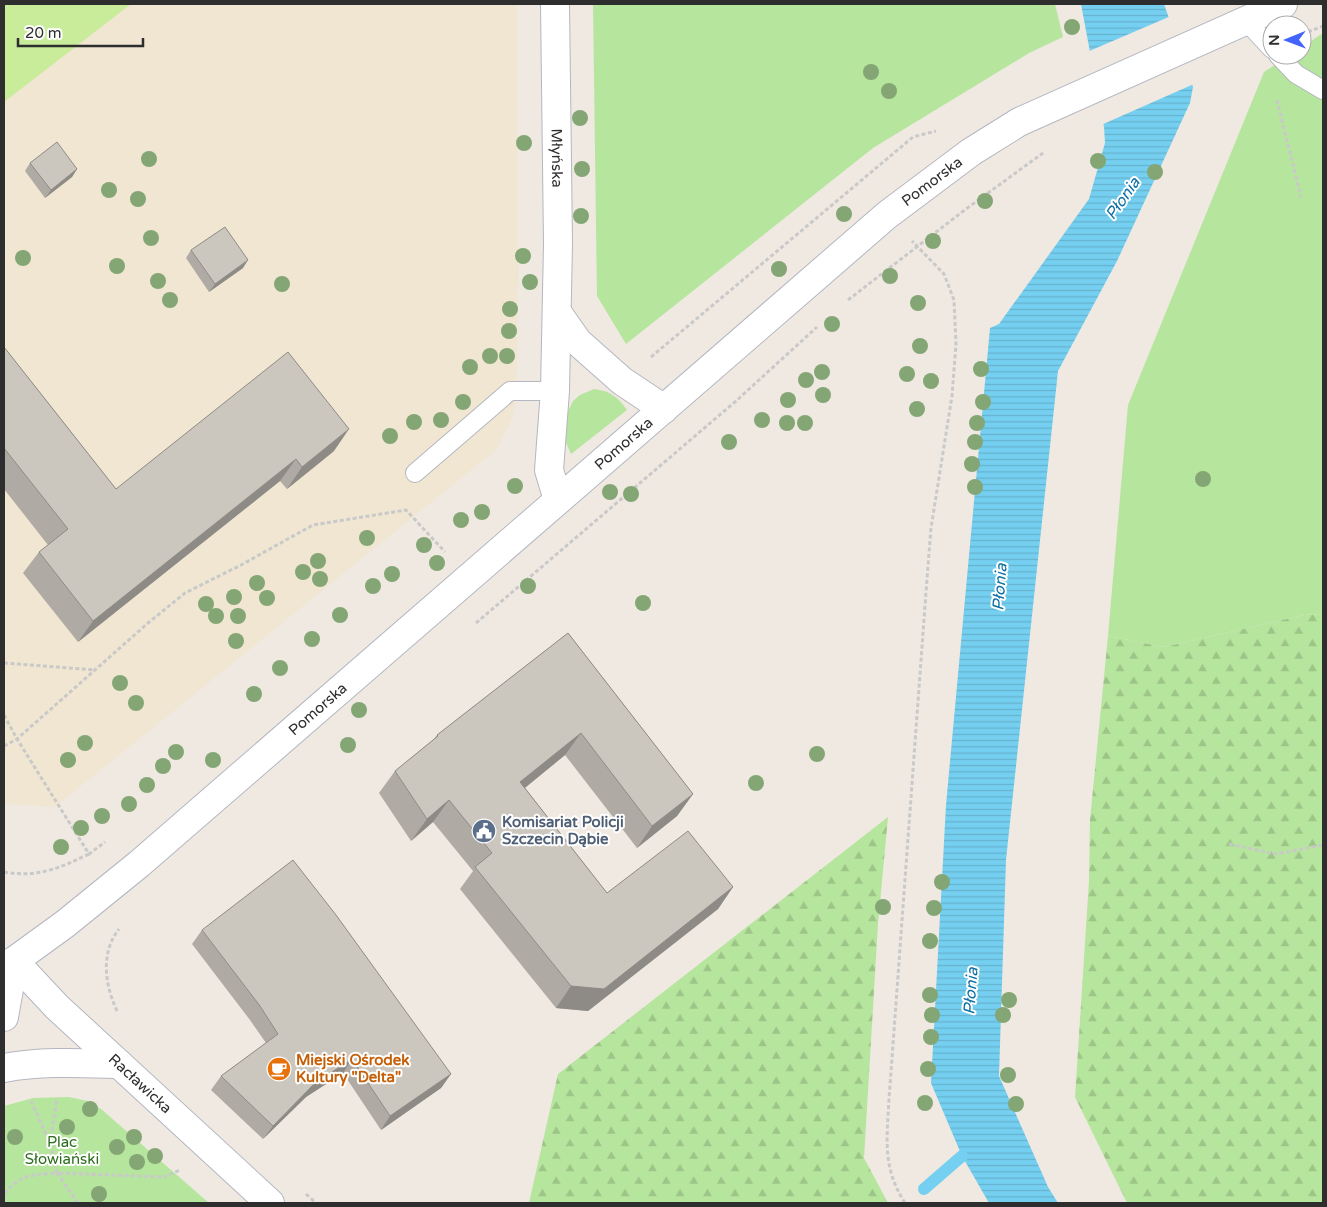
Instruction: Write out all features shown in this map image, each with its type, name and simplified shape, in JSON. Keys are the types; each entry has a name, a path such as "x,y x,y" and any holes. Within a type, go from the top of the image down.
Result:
{"street":[{"name":"Młyńska","path":"555,4 558,225 557,312 555,391 549,470 558,500"},
{"name":"Pomorska","path":"7,959 72,918 139,864 887,215 971,152 1019,122 1283,4"},
{"path":"557,312 578,342 622,381 664,408"},
{"path":"4,1017 7,959"},
{"name":"Racławicka","path":"7,959 57,1008 270,1203"},
{"path":"4,1068 22,1065 119,1064"}],"lane":[{"path":"1245,20 1262,38"},
{"path":"1287,65 1296,74 1323,90"},
{"path":"415,473 510,391 555,391"}],"path":[{"path":"1276,96 1301,197"},
{"path":"847,301 1048,150"},
{"path":"887,215 944,274 954,300 956,344 952,396 931,528 889,1100 887,1158 896,1189 905,1203"},
{"path":"532,576 736,401 824,320"},
{"path":"4,746 17,739 148,623 185,593 241,566 313,525 406,510 446,553 440,559"},
{"path":"4,664 95,670"},
{"path":"4,715 17,739 95,861"},
{"path":"4,872 18,875 45,872 64,866 89,854 105,842"},
{"path":"1229,844 1275,854 1323,846"},
{"path":"120,1017 108,989 106,966 115,934 124,924"},
{"path":"50,1143 59,1089"},
{"path":"30,1098 50,1143 57,1173 78,1203"},
{"path":"4,1193 16,1181 31,1174 57,1173 164,1177 185,1167"}],"shaded area":[{"path":"4,4 517,4 518,292 516,400 512,418 497,449 55,807 4,804"}],"green space":[{"path":"4,4 131,4 4,102"},
{"path":"593,4 1055,4 1063,37 1029,53 873,148 626,344 597,296"},
{"path":"1323,33 1323,614 1304,615 1164,647 1108,636 1128,405 1264,72 1275,65 1312,65 1312,40"},
{"path":"594,389 613,395 627,410 571,454 563,436 564,419 573,401 580,395"},
{"path":"1323,614 1323,1203 1127,1203 1075,1097 1089,881 1090,820 1108,636 1164,647 1304,615"},
{"path":"888,817 878,924 864,1158 888,1203 529,1203 558,1074"},
{"name":"Plac Słowiański","path":"69,1097 87,1101 101,1109 209,1203 4,1203 4,1106 33,1098"}],"water":[{"name":"Płonia","path":"1081,4 1164,4 1193,87 1190,103 1117,261 1058,371 1006,860 999,1076 1048,1187 1058,1203 989,1203 962,1156 931,1083 946,805 990,328 999,324 1089,199 1105,143 1104,127"}],"pier":[{"path":"1171,16 1194,84 1101,125 1087,52"}],"building":[{"path":"57,142 77,169 51,190 30,163"},
{"path":"225,227 248,260 215,284 191,250"},
{"path":"4,347 116,489 288,352 349,429 302,467 296,459 93,621 39,552 68,529 4,448"},
{"path":"568,633 693,794 652,826 581,733 520,782 607,893 688,831 733,887 604,989 571,986 475,867 492,853 449,800 427,819 395,771 437,735"},
{"path":"293,860 336,915 451,1074 390,1116 352,1059 315,1083 273,1126 221,1076 278,1034 260,1006 202,930"}],"waterway":[{"path":"924,1189 962,1156"}],"place":[{"name":"Komisariat Policji Szczecin Dąbie","path":"484,831"},
{"name":"Miejski Ośrodek Kultury \"Delta\"","path":"279,1069"}]}
